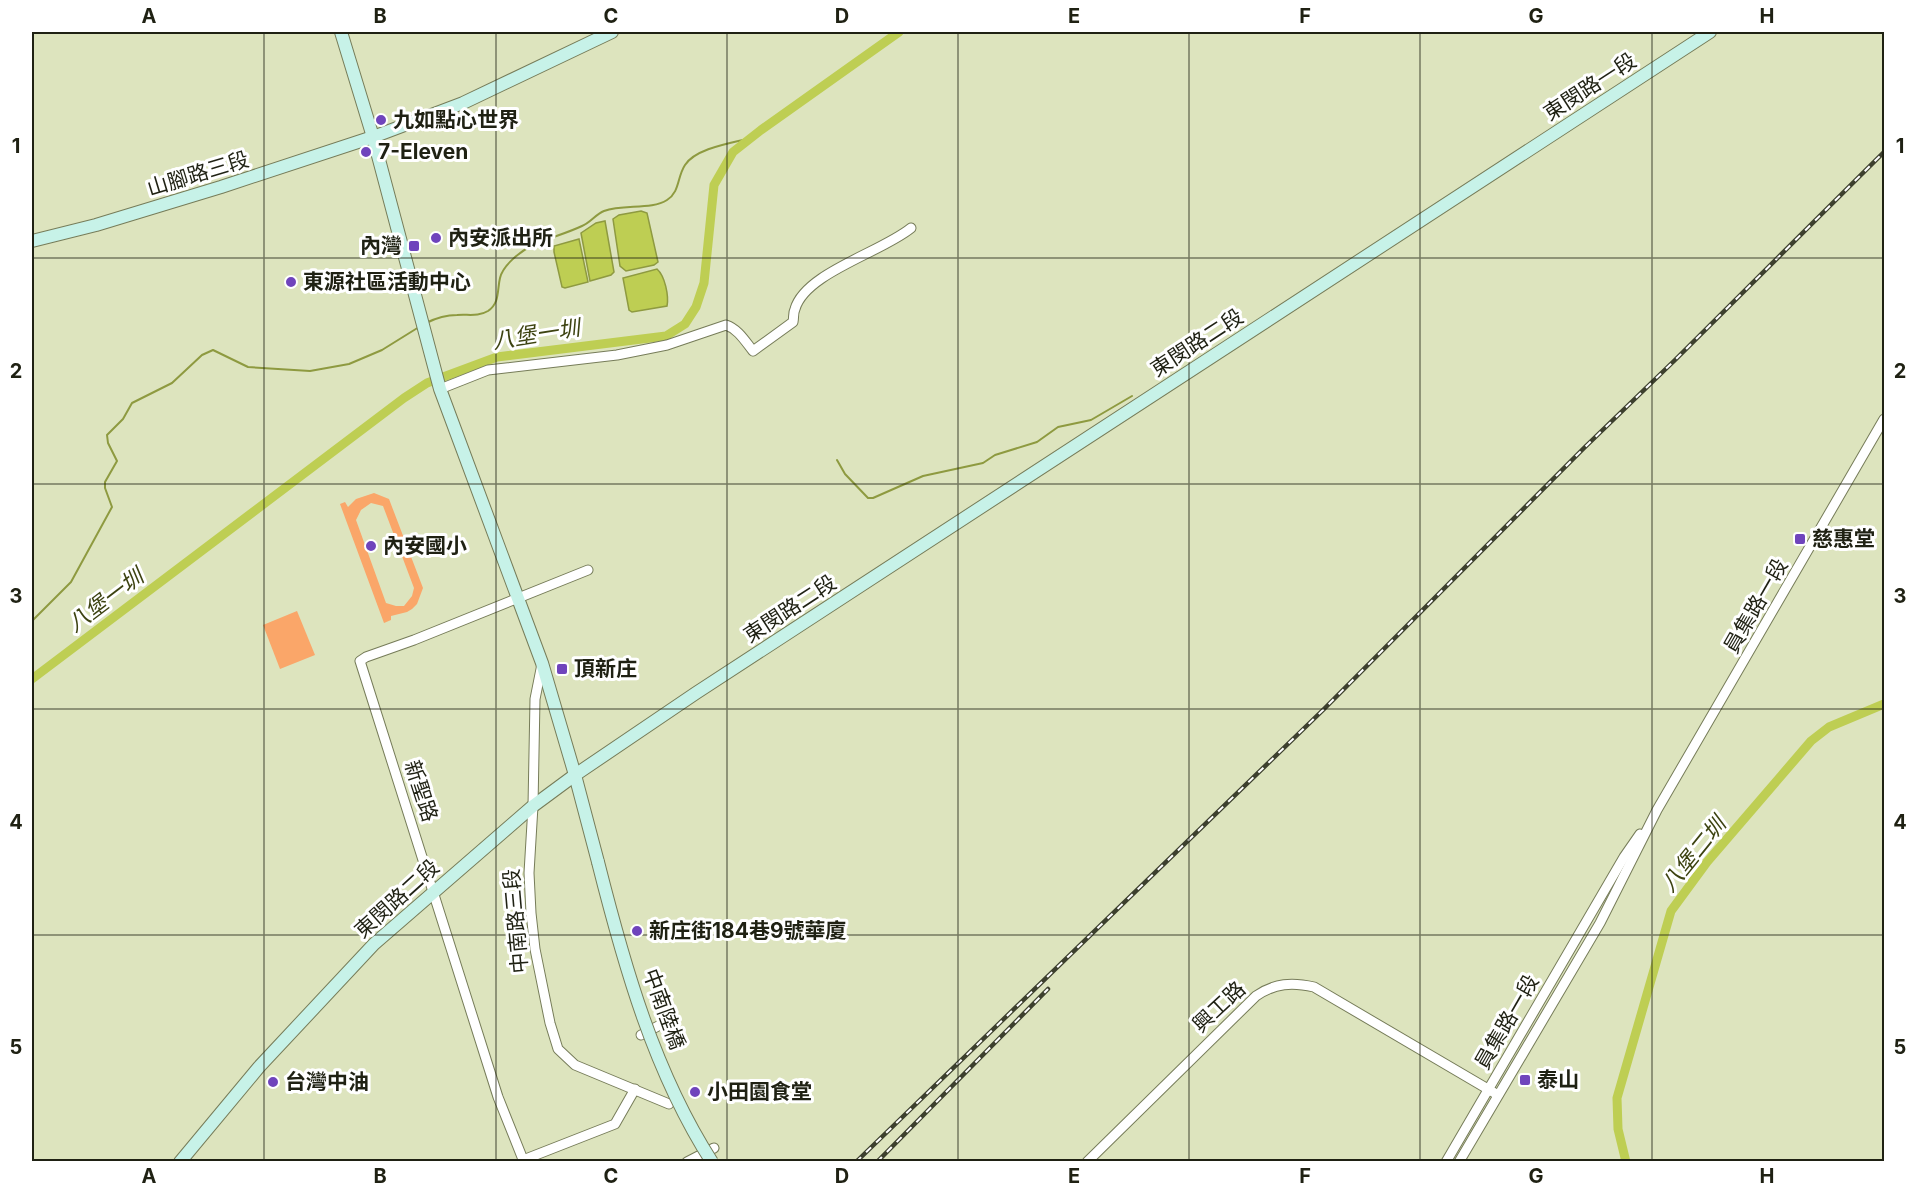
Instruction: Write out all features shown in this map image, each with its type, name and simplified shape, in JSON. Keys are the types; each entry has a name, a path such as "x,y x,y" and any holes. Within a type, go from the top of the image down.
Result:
{"main road":[{"path":"341,32 373,137 441,389 542,663 575,775"},
{"name":"山腳路三段","path":"32,241 96,225 221,188 373,137 463,103 612,32"},
{"name":"東閔路一段","path":"1491,175 1710,32"},
{"name":"東閔路二段","path":"180,1161 259,1067 354,964 533,806 705,687 1491,175"},
{"name":"中南陸橋","path":"575,775 611,914 645,1023 675,1091 712,1161"}],"street":[{"path":"441,389 488,370 617,355 668,345 726,324 738,332 753,351 793,322 794,309 812,284 898,239 911,228"},
{"name":"員集路一段","path":"1459,1161 1600,923 1657,810 1884,419"},
{"path":"518,598 588,570"},
{"name":"新聖路","path":"518,598 360,661 498,1097 524,1161"},
{"name":"中南路三段","path":"542,663 535,699 529,873 531,912 543,992 558,1048 575,1065 669,1104"},
{"name":"員集路一段","path":"1446,1161 1624,857 1657,810"},
{"name":"興工路","path":"1087,1161 1256,996 1285,983 1314,987 1498,1095"},
{"path":"641,1035 660,1025"},
{"path":"524,1161 615,1124 635,1089"},
{"path":"687,1161 714,1148"}],"shaded area":[{"path":"641,211 647,213 658,262 654,265 626,271 620,266 613,219 619,215"},
{"path":"605,221 614,272 590,281 581,233 596,223"},
{"path":"579,239 588,282 565,288 562,287 554,246"},
{"path":"657,269 666,286 667,306 632,312 629,310 623,278"},
{"path":"374,493 389,499 423,588 417,604 412,609 391,616 391,620 384,623 340,504 345,502 348,507 356,499","holes":["371,503 383,506 414,588 412,596 404,606 386,603 356,520 361,510"]},
{"path":"297,611 315,655 280,669 263,625"}],"waterway":[{"name":"八堡一圳","path":"32,679 427,383 497,357 666,336 685,324 696,307 704,283 714,185 733,152 899,32"},
{"path":"426,323 445,316 477,315 488,311 495,304 500,278 505,268 512,259 527,249 585,225 604,211 661,203 674,193 682,170 690,159 706,150 751,138"},
{"path":"32,621 71,582 112,507 105,482 117,461 108,443 107,435 123,419 132,403 172,383 202,355 213,350 248,367 310,371 349,364 382,350 419,327"},
{"path":"837,460 845,474 868,498 873,498 923,476 983,463 995,455 1037,442 1058,427 1091,420 1132,396"},
{"name":"八堡二圳","path":"1626,1162 1618,1129 1617,1098 1671,911 1707,862 1811,741 1829,727 1884,704"}],"railway":[{"path":"856,1162 1323,710 1884,152"},
{"path":"877,1162 1048,989"}],"place":[{"name":"九如點心世界","path":"381,120"},
{"name":"7-Eleven","path":"366,152"},
{"name":"內安派出所","path":"436,238"},
{"name":"內灣","path":"414,246"},
{"name":"東源社區活動中心","path":"291,282"},
{"name":"慈惠堂","path":"1800,539"},
{"name":"內安國小","path":"371,546"},
{"name":"頂新庄","path":"562,669"},
{"name":"新庄街184巷9號華廈","path":"637,931"},
{"name":"泰山","path":"1525,1080"},
{"name":"台灣中油","path":"273,1082"},
{"name":"小田園食堂","path":"695,1092"}]}
